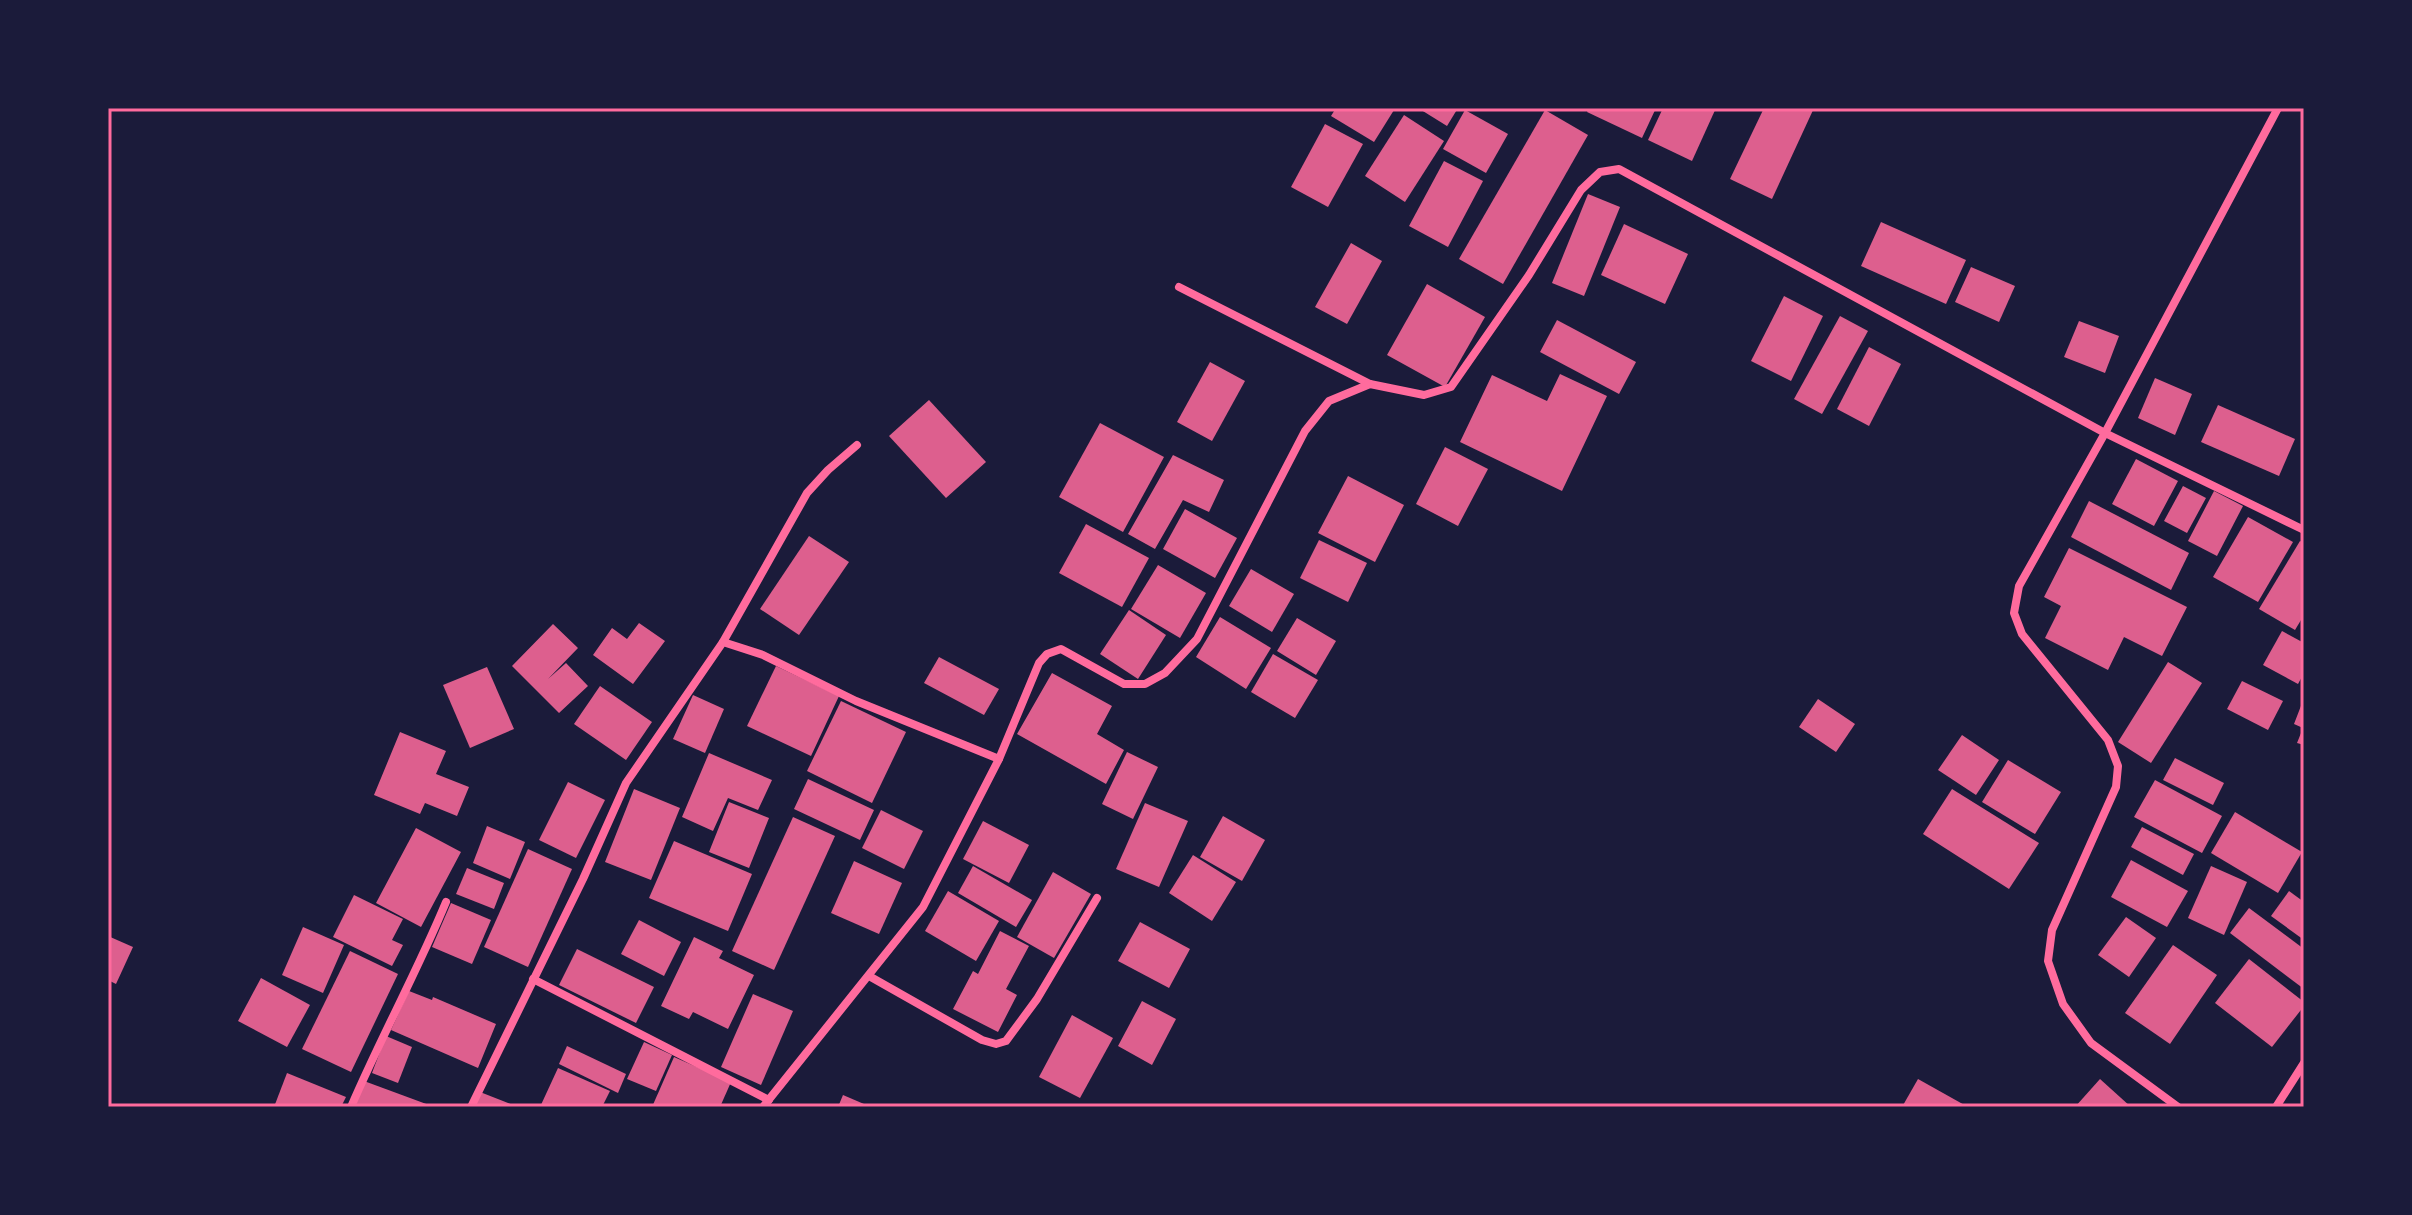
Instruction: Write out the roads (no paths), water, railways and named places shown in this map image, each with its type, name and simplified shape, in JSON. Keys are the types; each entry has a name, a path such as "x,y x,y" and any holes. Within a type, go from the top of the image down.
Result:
{"street":[{"path":"2178,1107 2091,1043 2063,1004 2048,961 2052,930 2116,787 2118,766 2108,740 2022,634 2014,613 2019,586 2105,433 2278,108"},
{"path":"1179,287 1370,384 1424,395 1451,387 1529,275 1581,190 1600,172 1619,169 2105,433 2304,530"},
{"path":"533,979 766,1103 923,907 999,759 1039,663 1047,654 1061,649 1124,684 1145,684 1165,673 1197,639 1305,431 1329,401 1370,384"},
{"path":"471,1107 583,879 626,783 723,642 807,493 857,445"},
{"path":"723,642 763,655 856,701 999,759"},
{"path":"869,976 982,1040 996,1044 1006,1041 1037,999 1097,898"},
{"path":"351,1107 391,1018 413,980 446,902"},
{"path":"2276,1107 2304,1063"}]}
